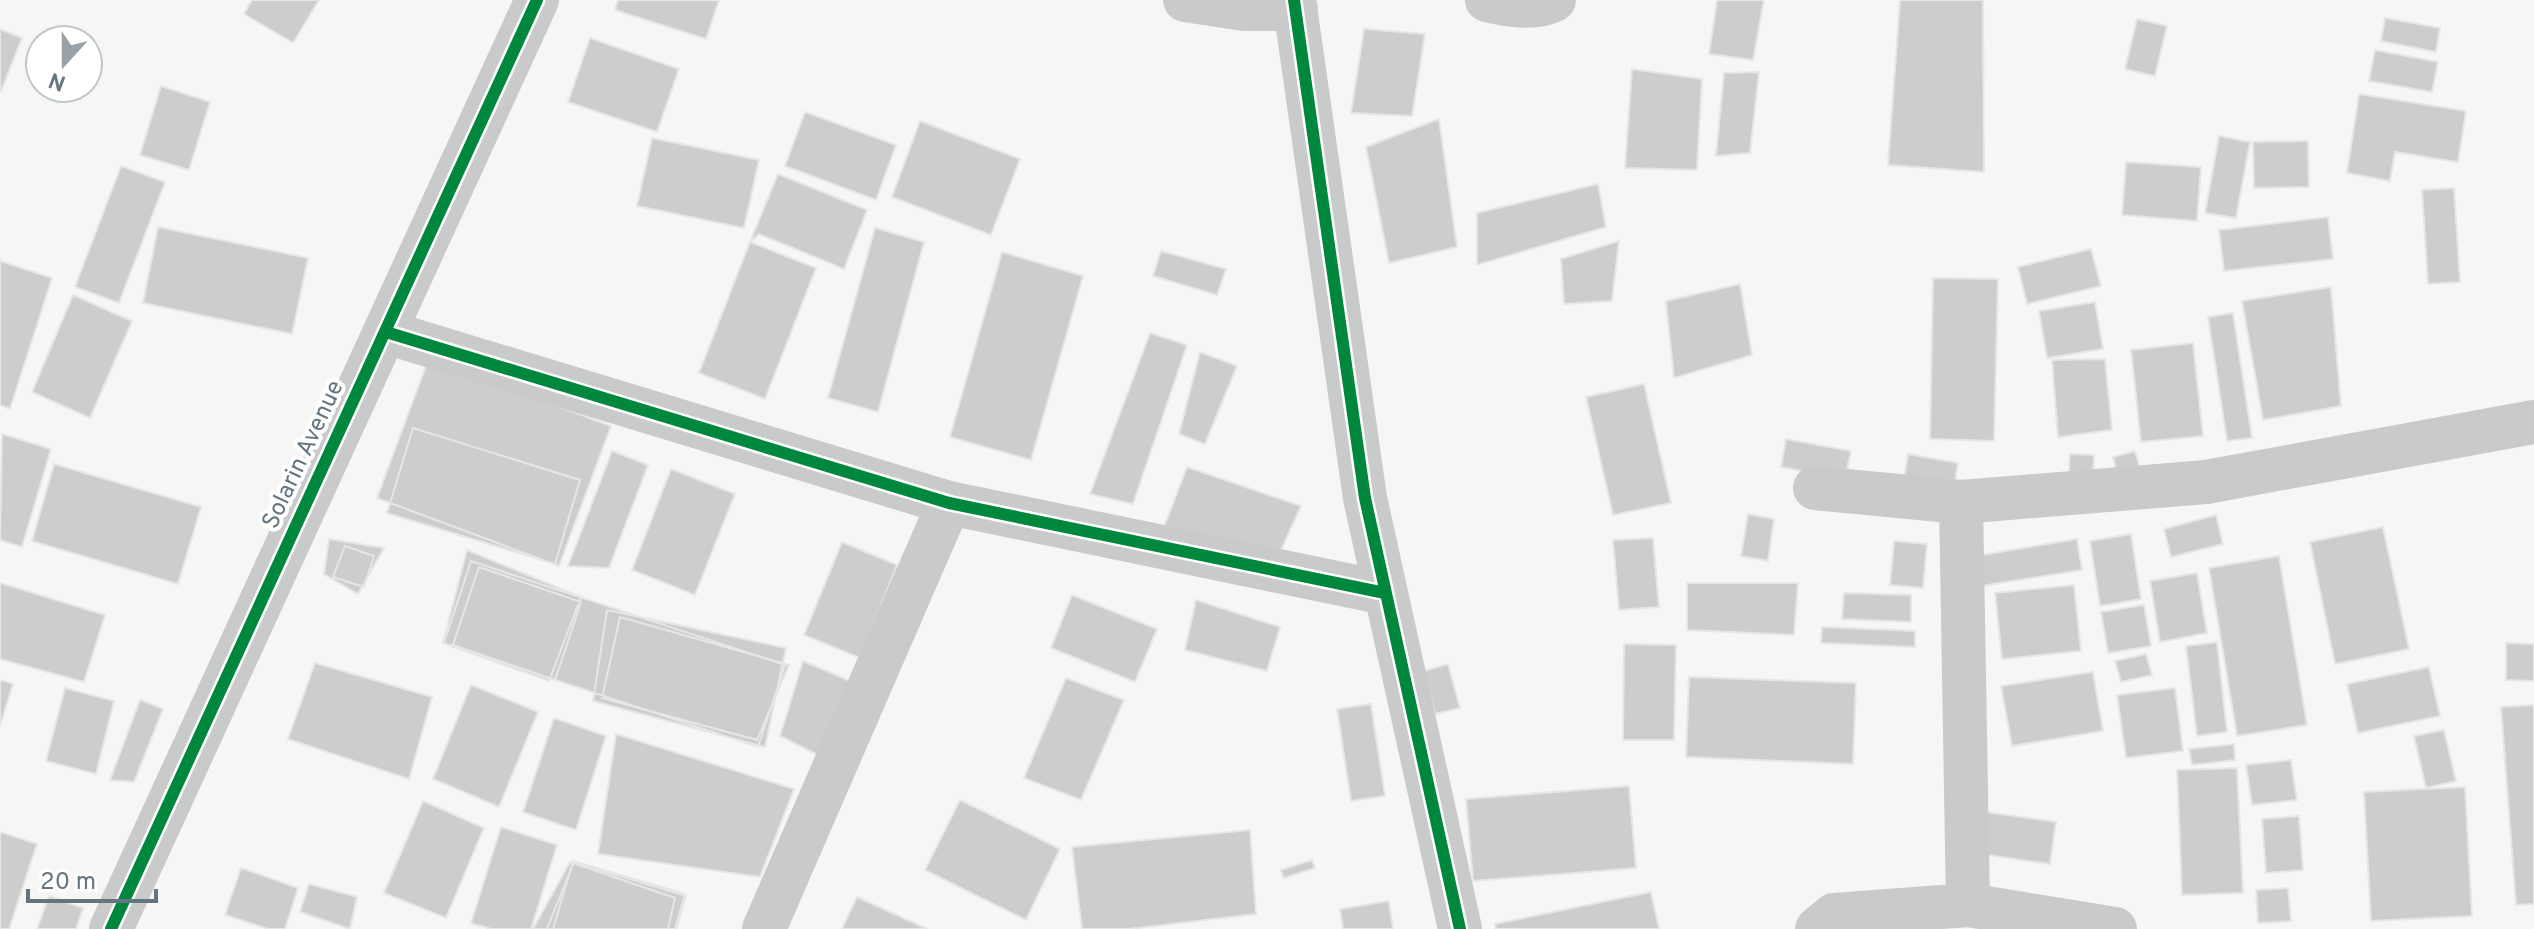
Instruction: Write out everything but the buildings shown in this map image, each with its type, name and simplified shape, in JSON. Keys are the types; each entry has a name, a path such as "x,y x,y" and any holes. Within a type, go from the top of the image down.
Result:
{"street":[{"name":"Solarin Avenue","path":"111,929 537,0"},
{"path":"1185,0 1244,9 1295,4 1365,498 1460,929"},
{"path":"1487,0 1542,6 1554,0"},
{"path":"386,332 949,503 1385,593"},
{"path":"1815,488 1961,502 2206,482 2534,422"},
{"path":"1961,502 1968,905"},
{"path":"764,929 949,503"},
{"path":"1817,929 1834,915 1968,905 2115,929"}],"cycle path":[{"path":"111,929 537,0"},
{"path":"1294,0 1365,498 1460,929"},
{"path":"386,332 949,503 1385,593"}]}
